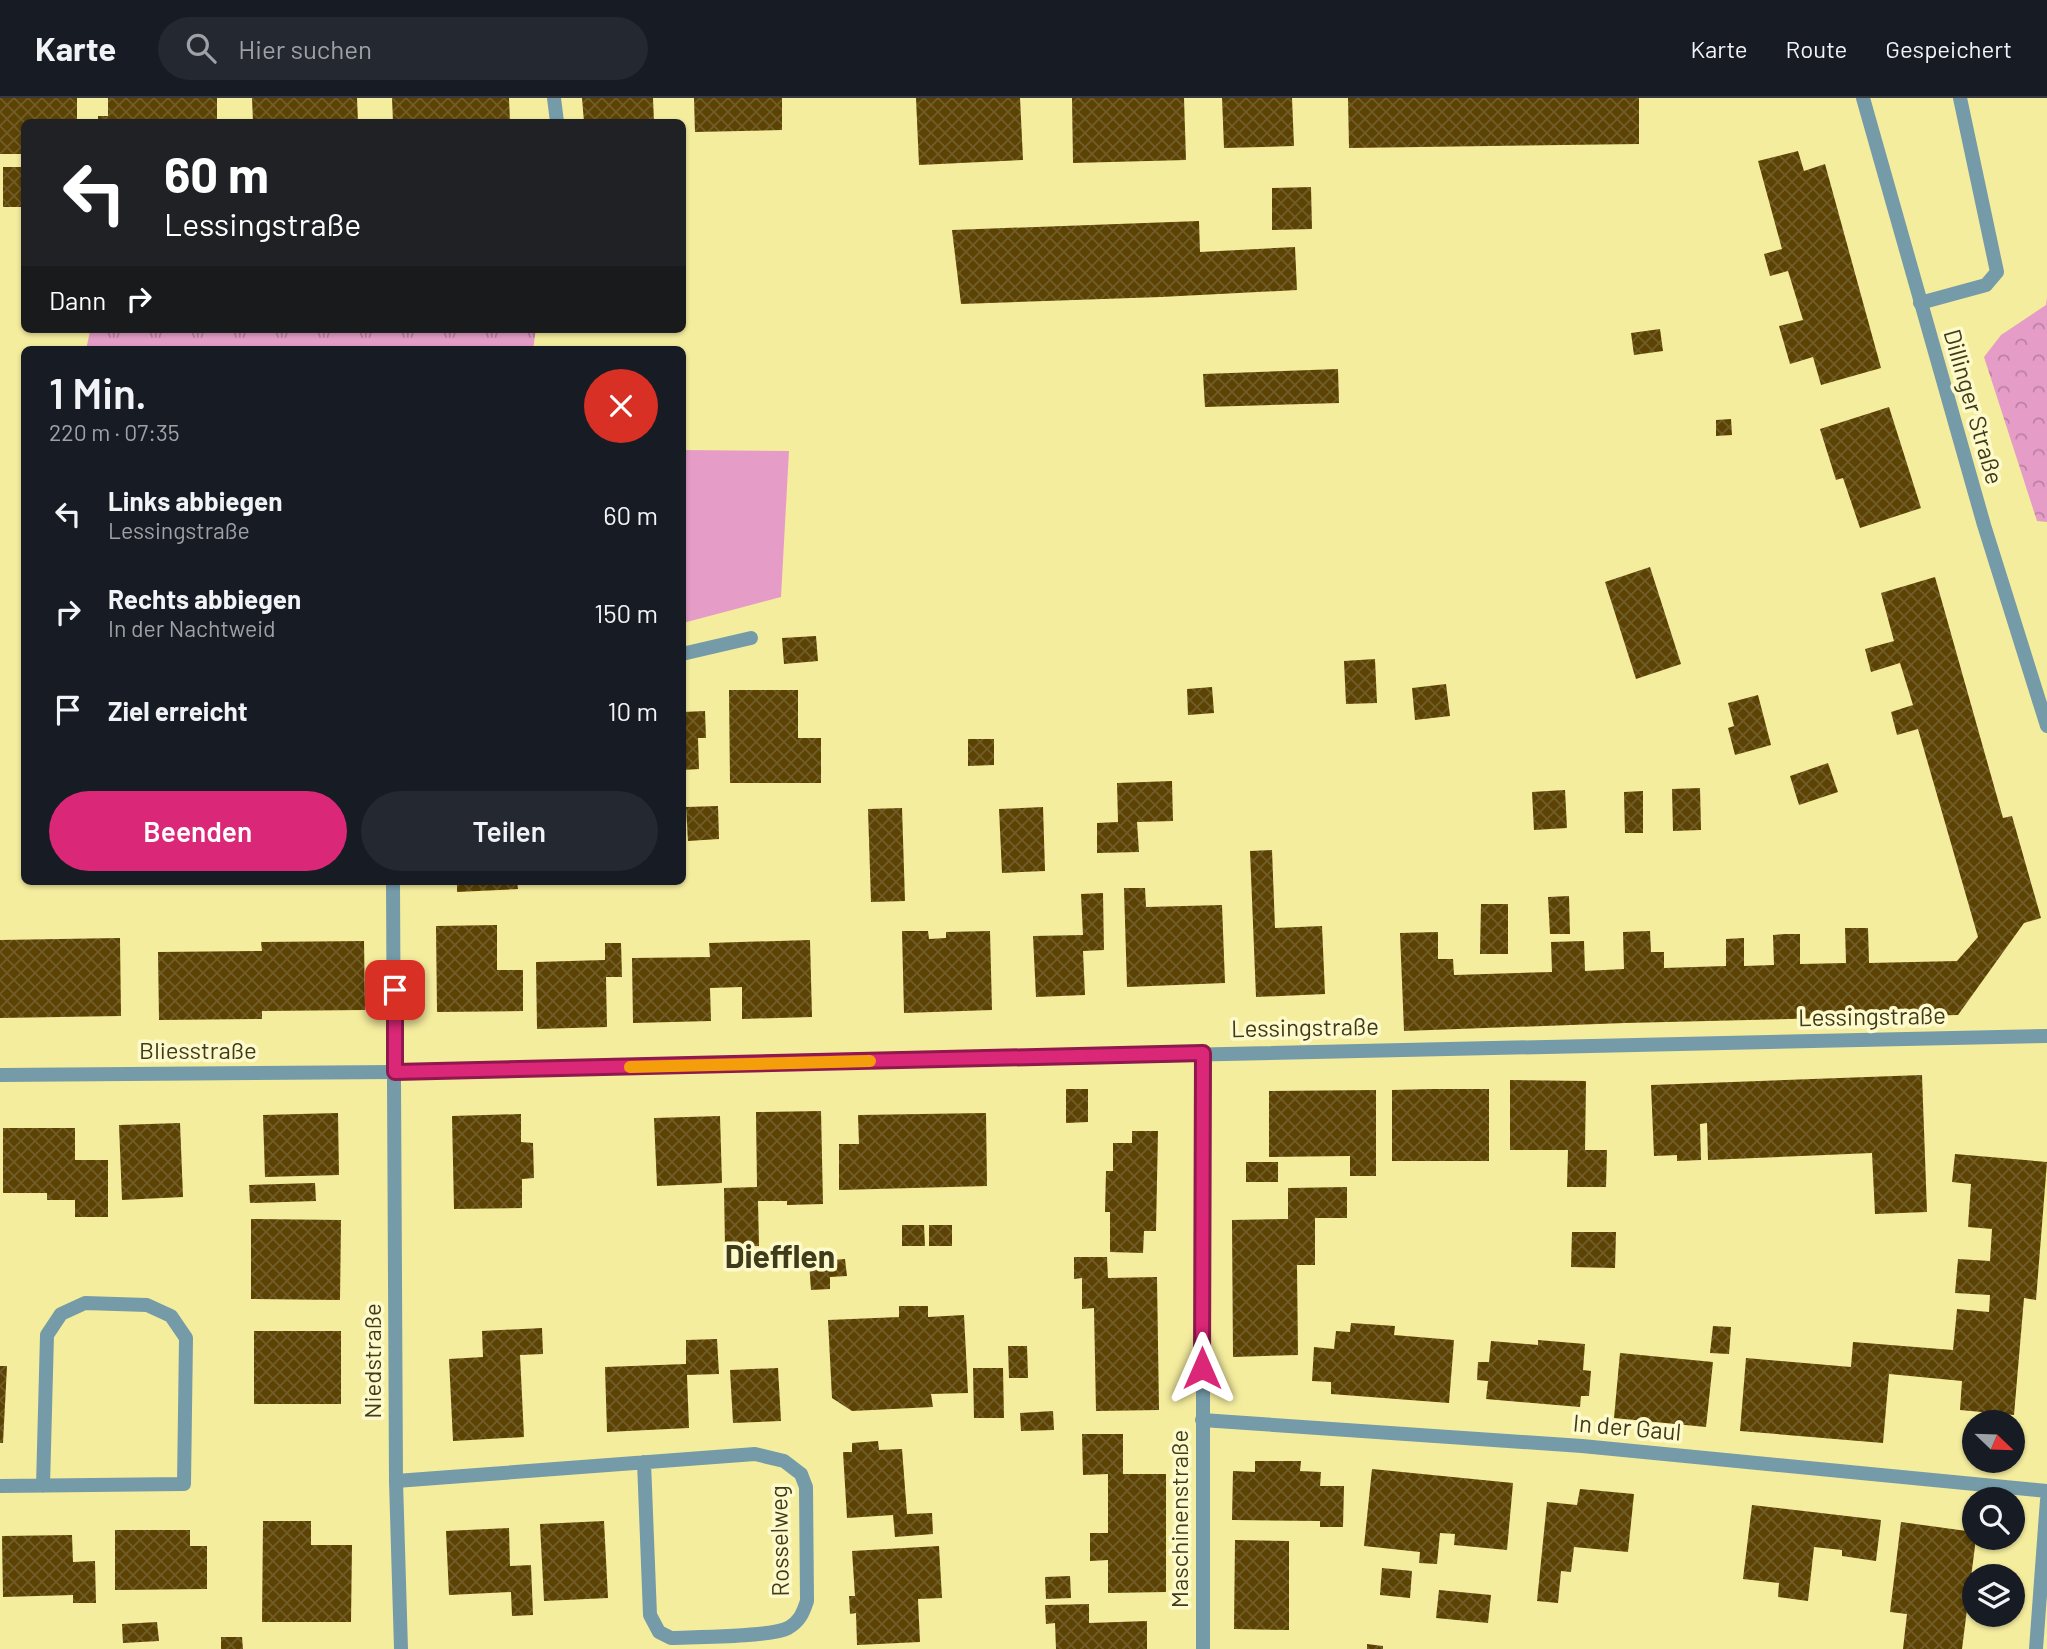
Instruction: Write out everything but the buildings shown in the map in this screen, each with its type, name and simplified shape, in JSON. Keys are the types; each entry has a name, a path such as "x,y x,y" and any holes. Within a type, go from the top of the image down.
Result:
{"street":[{"path":"554,98 557,119"},
{"name":"Dillinger Straße","path":"1863,98 1984,525 2047,726"},
{"path":"1920,303 1986,285 1997,272 1960,98"},
{"path":"686,653 751,638"},
{"name":"Niedstraße","path":"393,885 396,1481 401,1649"},
{"name":"Lessingstraße","path":"395,1072 2047,1036"},
{"name":"Maschinenstraße","path":"1203,1053 1203,1649"},
{"name":"Bliesstraße","path":"0,1075 395,1072"},
{"path":"0,1486 43,1486 184,1484 186,1338 171,1317 147,1305 85,1303 61,1314 47,1335 43,1486"},
{"name":"In der Gaul","path":"1202,1420 1582,1446 2047,1491"},
{"name":"Rosselweg","path":"396,1481 644,1462 755,1454 784,1461 802,1474 806,1487 807,1601 801,1617 787,1628 771,1632 671,1638 659,1632 650,1615 644,1462"},
{"path":"2036,1649 2047,1500"}],"green space":[{"path":"2047,298 2047,522 2037,521 1984,357 2001,335 2046,305"},
{"path":"90,333 535,333 534,346 87,346"},
{"path":"686,450 789,451 781,597 686,622"}],"slow traffic":[{"path":"630,1067 870,1061"}],"district":[{"name":"Diefflen","path":"780,1257"}],"route":[{"path":"395,990 395,1072 1203,1053 1202,1368"}]}
